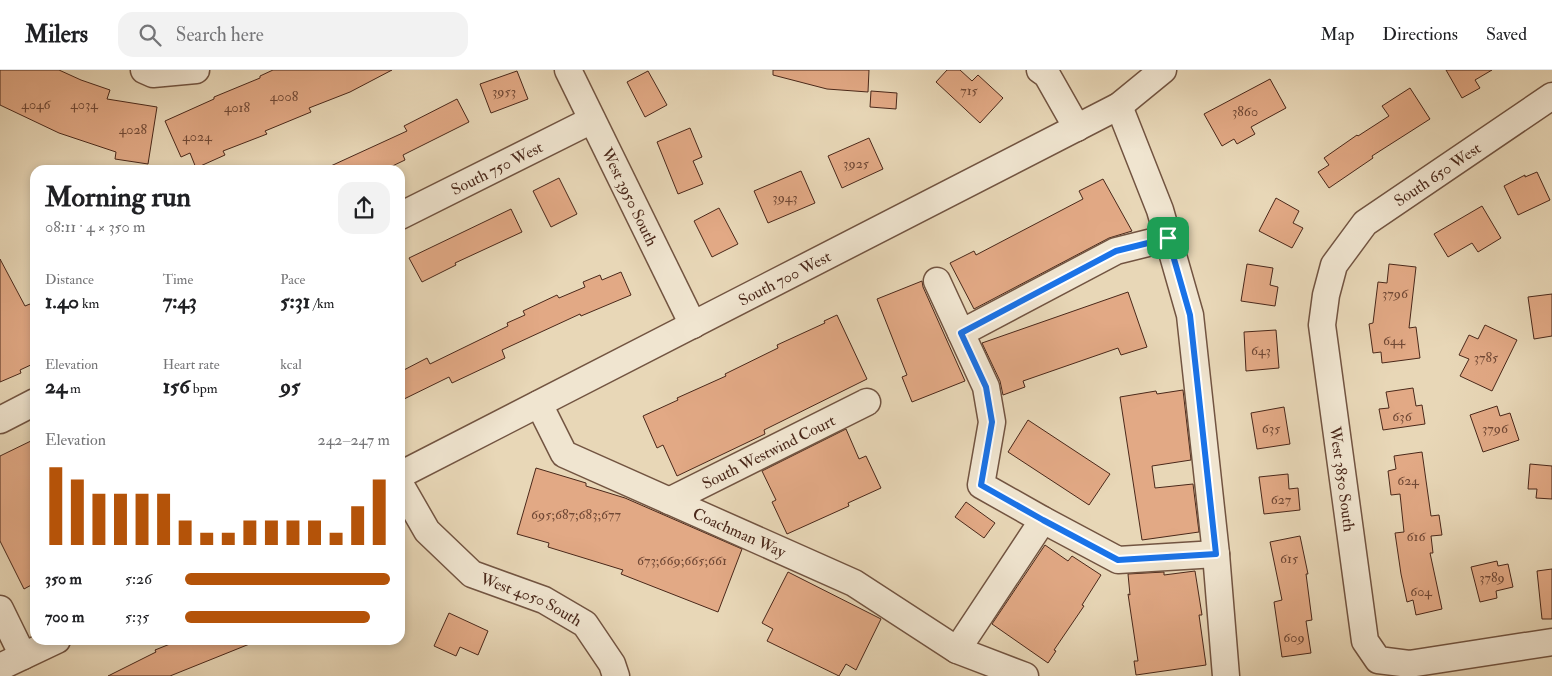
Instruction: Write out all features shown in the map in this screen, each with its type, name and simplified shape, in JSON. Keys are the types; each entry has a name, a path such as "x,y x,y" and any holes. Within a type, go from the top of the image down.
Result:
{"street":[{"path":"144,70 153,74 196,70"},
{"name":"West 3950 South","path":"568,70 693,325"},
{"path":"1040,70 1047,75 1077,128"},
{"name":"South 700 West","path":"405,472 1119,106 1163,70"},
{"name":"South 650 West","path":"1334,265 1365,223 1552,96"},
{"path":"1119,106 1160,210 1190,315 1216,554 1226,676"},
{"name":"South 750 West","path":"405,214 592,120"},
{"path":"961,333 1116,251 1168,238"},
{"name":"West 3850 South","path":"1334,265 1326,295 1322,325 1365,641 1378,660 1409,664 1552,642"},
{"path":"937,281 986,387 992,422 981,485 1118,560 1216,554"},
{"name":"South Westwind Court","path":"669,501 867,402"},
{"name":"Coachman Way","path":"539,404 564,454 854,583 957,650 1025,676"},
{"path":"0,420 30,405"},
{"name":"West 4050 South","path":"405,493 427,531 472,574 544,600 585,624 612,664 616,676"},
{"path":"957,650 1043,520"},
{"path":"0,609 11,662 47,645"}],"building":[{"path":"0,70 59,70 110,90 107,99 157,107 148,164 115,159 116,152 59,133 0,105"},
{"path":"273,70 392,70 350,92 309,108 311,112 265,131 267,134 223,151 225,155 203,165 195,165 190,153 181,157 165,121 214,99 214,97 260,78 260,76"},
{"path":"773,70 869,70 868,92 827,89 773,75"},
{"path":"947,70 960,70 972,81 978,75 1003,98 980,123 936,82"},
{"path":"1446,70 1492,70 1475,80 1480,88 1462,98"},
{"path":"517,71 528,99 491,113 480,84"},
{"path":"648,71 667,105 645,117 627,82"},
{"path":"1270,79 1286,108 1251,127 1255,134 1237,144 1234,139 1222,146 1204,114"},
{"path":"1410,88 1430,119 1372,156 1373,158 1329,188 1318,172 1329,165 1324,158 1389,116 1382,106"},
{"path":"871,91 897,93 896,109 870,107"},
{"path":"457,99 469,122 403,155 405,160 394,165 333,165 407,131 404,126"},
{"path":"690,128 702,157 693,161 703,184 678,194 657,142"},
{"path":"869,138 883,169 842,188 828,156"},
{"path":"801,171 815,203 768,223 754,191"},
{"path":"1537,172 1550,200 1518,215 1504,186 1525,175 1525,177"},
{"path":"559,178 577,214 551,227 533,191"},
{"path":"1103,179 1132,231 1109,238 974,309 950,263 974,251 976,255 1083,199 1079,191"},
{"path":"1276,198 1299,211 1293,223 1303,228 1292,248 1259,231"},
{"path":"1482,206 1501,238 1478,252 1472,243 1448,257 1434,234"},
{"path":"719,208 738,244 712,257 694,221"},
{"path":"511,209 522,232 455,263 456,265 422,282 409,258"},
{"path":"0,259 25,306 30,304 30,365 20,370 21,373 0,382"},
{"path":"1247,264 1273,268 1270,285 1278,287 1275,306 1241,301"},
{"path":"1389,264 1416,267 1409,328 1416,327 1420,358 1382,363 1381,352 1373,353 1369,324 1373,323 1378,282 1387,283"},
{"path":"621,272 631,295 581,316 580,314 502,350 505,358 452,383 449,377 405,399 405,369 427,358 430,364 508,326 507,323 525,315 523,311 557,295 559,298 585,287 583,282 600,275 602,280"},
{"path":"922,281 965,381 912,402 902,377 907,375 877,299"},
{"path":"1128,292 1147,347 1121,355 1118,348 1023,381 1025,387 1003,395 1000,381 982,343"},
{"path":"1552,294 1552,336 1534,339 1528,297"},
{"path":"837,315 867,379 764,430 765,434 677,476 663,445 657,448 643,416 726,376 725,374 778,348 777,345 825,323 824,321"},
{"path":"1485,325 1517,340 1492,391 1460,376 1469,359 1459,355 1469,335 1478,339"},
{"path":"1276,330 1279,368 1246,371 1244,332"},
{"path":"1413,388 1416,406 1422,405 1425,424 1383,430 1379,409 1389,408 1386,392"},
{"path":"1183,390 1191,460 1152,466 1155,488 1193,484 1199,532 1142,540 1120,397 1156,391 1157,394"},
{"path":"1497,406 1500,416 1510,413 1519,440 1483,452 1470,415"},
{"path":"1284,407 1290,444 1257,449 1251,413"},
{"path":"1028,420 1110,474 1089,505 1008,452"},
{"path":"846,429 859,459 866,456 881,488 848,503 849,506 787,534 772,502 776,500 762,471"},
{"path":"30,441 30,586 24,589 0,541 0,456"},
{"path":"1422,452 1431,516 1439,515 1442,535 1431,536 1433,553 1430,553 1442,609 1416,615 1413,600 1407,602 1395,533 1404,532 1400,494 1391,495 1388,471 1396,469 1394,456"},
{"path":"1530,464 1552,466 1552,499 1536,498 1537,489 1528,489"},
{"path":"536,468 586,483 586,486 625,498 742,549 718,612 621,574 623,570 548,547 549,543 517,534"},
{"path":"1288,474 1289,489 1298,488 1300,510 1264,514 1259,477"},
{"path":"966,502 995,523 984,538 955,517"},
{"path":"1300,536 1308,574 1306,574 1312,620 1306,621 1311,653 1282,657 1274,602 1282,600 1270,542"},
{"path":"1045,545 1068,561 1072,556 1101,575 1082,605 1084,606 1054,650 1056,651 1048,663 992,624"},
{"path":"1497,561 1498,566 1508,564 1513,587 1496,591 1497,598 1480,602 1471,567"},
{"path":"1552,569 1552,619 1542,619 1537,571"},
{"path":"1195,571 1202,615 1199,615 1206,665 1136,675 1134,661 1138,661 1128,594 1130,595 1128,574 1164,572 1164,575"},
{"path":"788,572 881,619 856,670 846,664 839,676 767,641 773,629 762,623"},
{"path":"449,613 488,631 478,655 460,647 456,656 434,646"},
{"path":"168,645 247,645 170,676 108,676 156,652 155,650"}],"route":[{"path":"1168,238 1190,315 1216,554 1118,560 981,485 992,422 986,387 961,333 1116,251 1168,238"}]}
